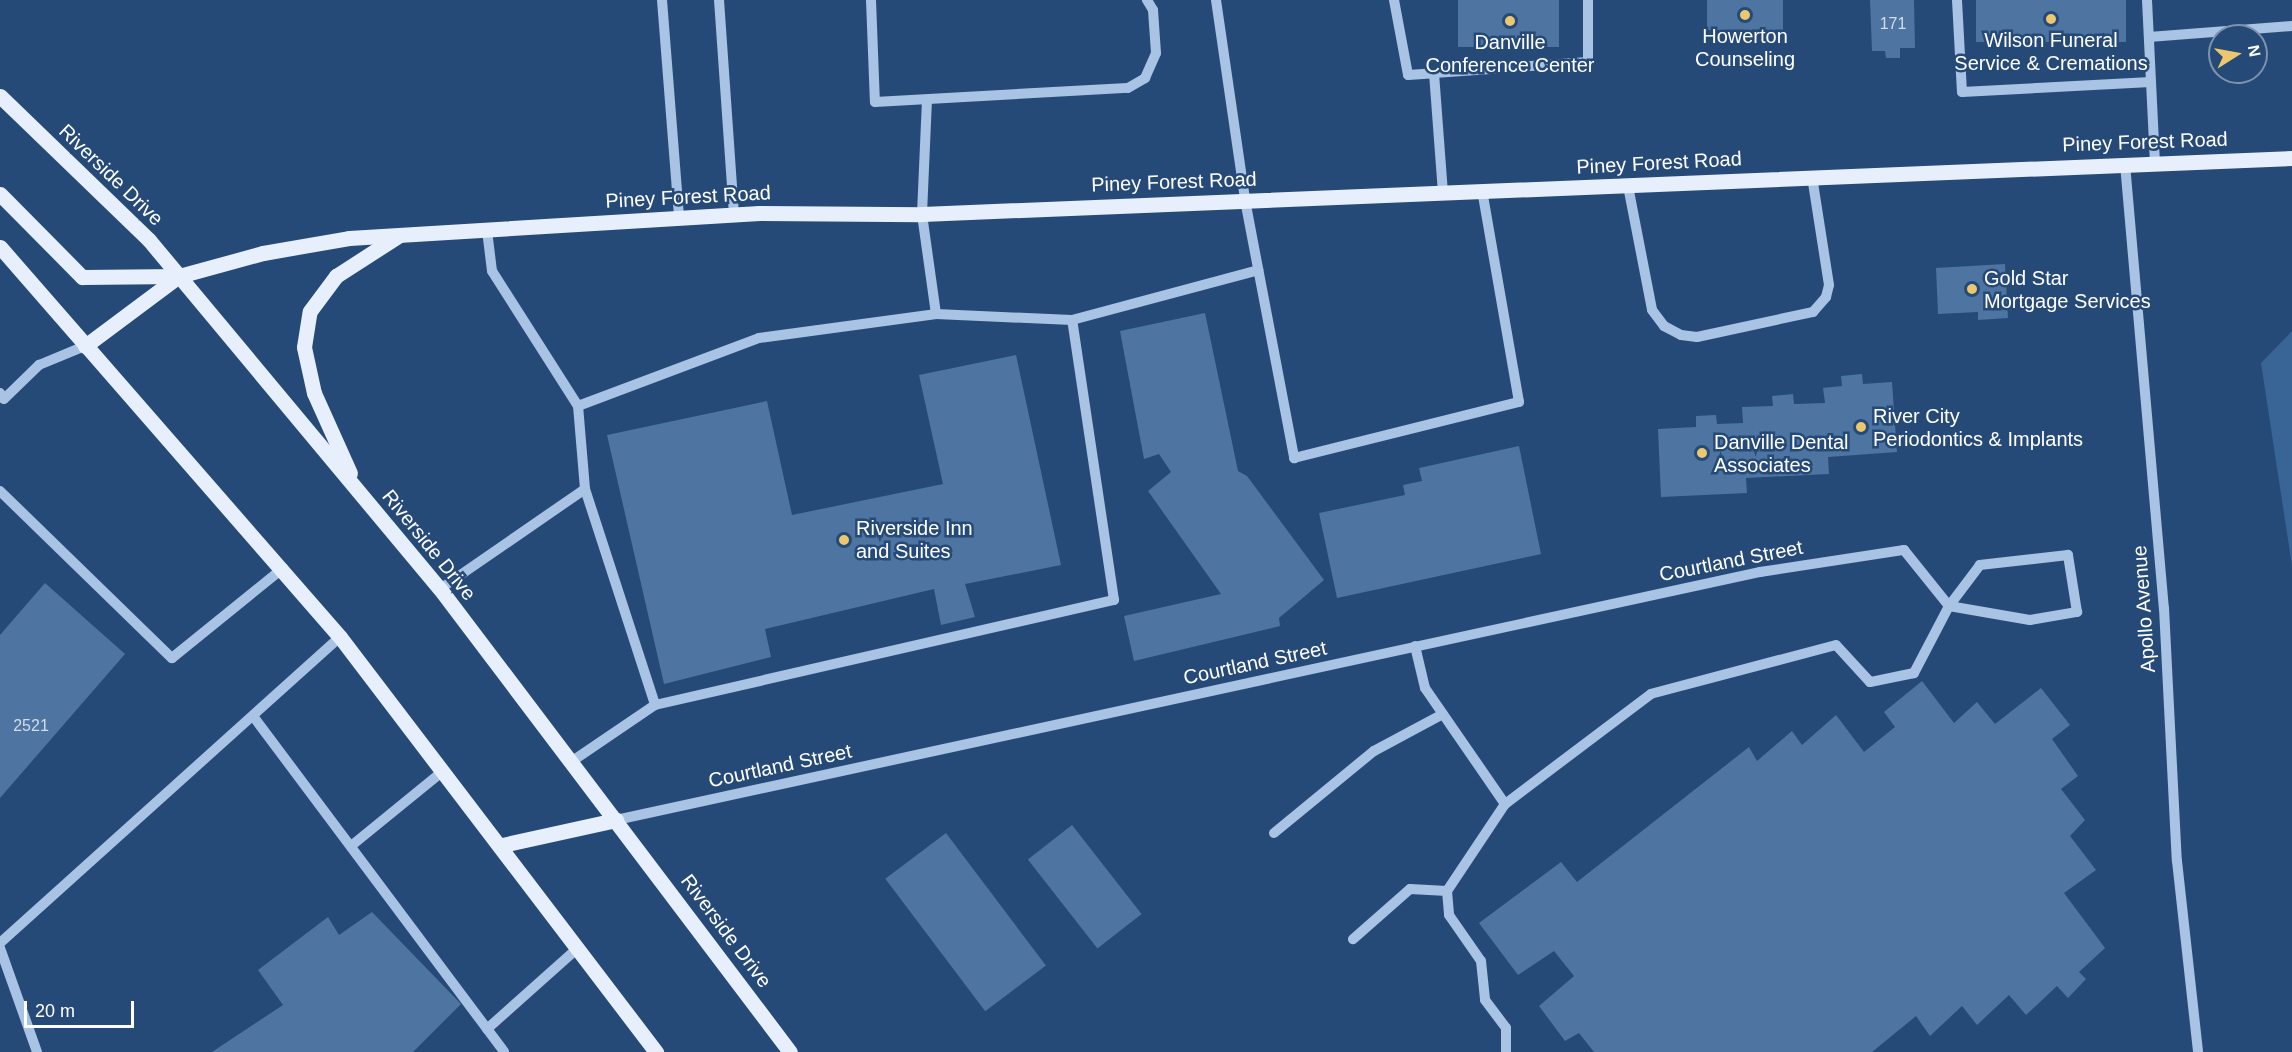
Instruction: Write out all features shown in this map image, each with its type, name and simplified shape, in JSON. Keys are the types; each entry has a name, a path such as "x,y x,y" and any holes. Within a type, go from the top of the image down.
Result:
{"main road":[{"name":"Riverside Drive","path":"0,96 148,240 440,589 790,1052"},
{"name":"Piney Forest Road","path":"85,346 179,276 263,253 349,238 734,215 922,214 2292,158"},
{"path":"0,194 82,277 179,276"},
{"path":"358,492 314,393 304,346 310,311 336,276 399,235"},
{"path":"0,247 283,568 340,636 442,771 502,845 656,1052"},
{"path":"502,845 616,820"}],"street":[{"path":"662,0 679,218"},
{"path":"718,0 734,215"},
{"path":"871,0 875,102 1109,91 1128,88 1145,78 1156,53 1153,10 1147,0"},
{"path":"1216,0 1245,200 1294,458 1519,402 1482,191"},
{"path":"1394,0 1408,75 1588,62 1588,0"},
{"path":"1957,0 1962,92 2151,82"},
{"path":"2146,0 2155,163"},
{"path":"2149,37 2292,26"},
{"path":"1434,73 1443,193"},
{"path":"927,100 922,214 936,314"},
{"name":"Apollo Avenue","path":"2125,164 2164,608 2177,861 2198,1052"},
{"path":"1628,186 1652,310 1664,326 1681,335 1696,337 1813,312 1826,297 1829,285 1812,176"},
{"path":"487,230 492,271 578,406 585,489 655,705"},
{"path":"578,406 759,338 936,314 1072,320 1258,270"},
{"path":"572,762 655,705 1114,600 1072,320"},
{"path":"1,399 39,365 85,346"},
{"path":"440,589 585,489"},
{"path":"0,491 172,658 283,568"},
{"name":"Courtland Street","path":"616,820 1760,572 1904,550 1949,606"},
{"path":"1506,1052 1506,1028 1485,1000 1481,961 1449,915 1447,891 1505,804 1651,694 1836,645 1870,682 1914,673 1949,606 1980,565 2068,555 2077,612 2030,620 1949,606"},
{"path":"0,943 340,636"},
{"path":"1416,646 1425,688 1505,804"},
{"path":"1274,833 1374,751 1443,714"},
{"path":"253,716 504,1052"},
{"path":"351,846 442,771"},
{"path":"1353,939 1410,889 1447,891"},
{"path":"0,948 37,1052"},
{"path":"487,1029 578,948"}],"shaded area":[{"path":"2292,331 2292,566 2261,363"}],"building":[{"name":"Danville Conference Center","path":"1458,0 1559,0 1559,47 1458,47"},
{"name":"Howerton Counseling","path":"1707,0 1783,0 1783,30 1707,30"},
{"path":"1870,0 1914,0 1915,48 1900,48 1900,58 1886,58 1885,51 1872,51"},
{"name":"Wilson Funeral Service & Cremations","path":"1976,0 2126,0 2126,42 1976,42"},
{"name":"Gold Star Mortgage Services","path":"2005,264 2008,318 1978,320 1978,312 1938,314 1936,268"},
{"path":"1205,313 1238,471 1247,476 1324,580 1279,618 1280,626 1134,661 1124,616 1221,594 1148,491 1171,472 1159,454 1144,459 1120,331"},
{"name":"Riverside Inn and Suites","path":"1016,355 1061,565 965,584 975,617 941,625 934,589 765,629 771,657 664,684 607,435 767,401 792,515 943,484 919,375"},
{"path":"1862,374 1863,384 1892,382 1897,452 1828,457 1829,474 1746,478 1747,493 1661,497 1658,429 1696,427 1696,416 1716,415 1717,424 1743,423 1742,407 1773,406 1772,396 1793,394 1794,404 1825,403 1823,388 1842,386 1841,376"},
{"path":"1519,446 1541,554 1337,598 1319,513 1405,495 1403,485 1422,481 1419,468"},
{"path":"45,583 125,654 0,798 0,635"},
{"path":"1922,681 1954,723 1977,702 1995,724 2041,688 2070,725 2052,739 2078,776 2061,789 2085,820 2070,836 2096,870 2064,893 2105,948 2079,972 2086,979 2068,998 2057,986 2026,1015 2009,995 1977,1025 1962,1006 1930,1036 1916,1016 1872,1052 1594,1052 1579,1033 1565,1041 1539,1006 1574,976 1554,951 1518,975 1479,923 1561,862 1577,882 1749,747 1757,761 1792,731 1802,745 1836,715 1864,752 1895,727 1884,712"},
{"path":"1072,825 1142,914 1097,949 1028,859"},
{"path":"946,833 1046,966 985,1011 885,879"},
{"path":"372,912 461,1004 413,1052 212,1052 283,1005 258,970 328,917 339,935"}],"place":[{"name":"Howerton Counseling","path":"1745,15"},
{"name":"Wilson Funeral Service & Cremations","path":"2051,19"},
{"name":"Danville Conference Center","path":"1510,21"},
{"name":"Gold Star Mortgage Services","path":"1972,289"},
{"name":"River City Periodontics & Implants","path":"1861,427"},
{"name":"Danville Dental Associates","path":"1702,453"},
{"name":"Riverside Inn and Suites","path":"844,540"}]}
